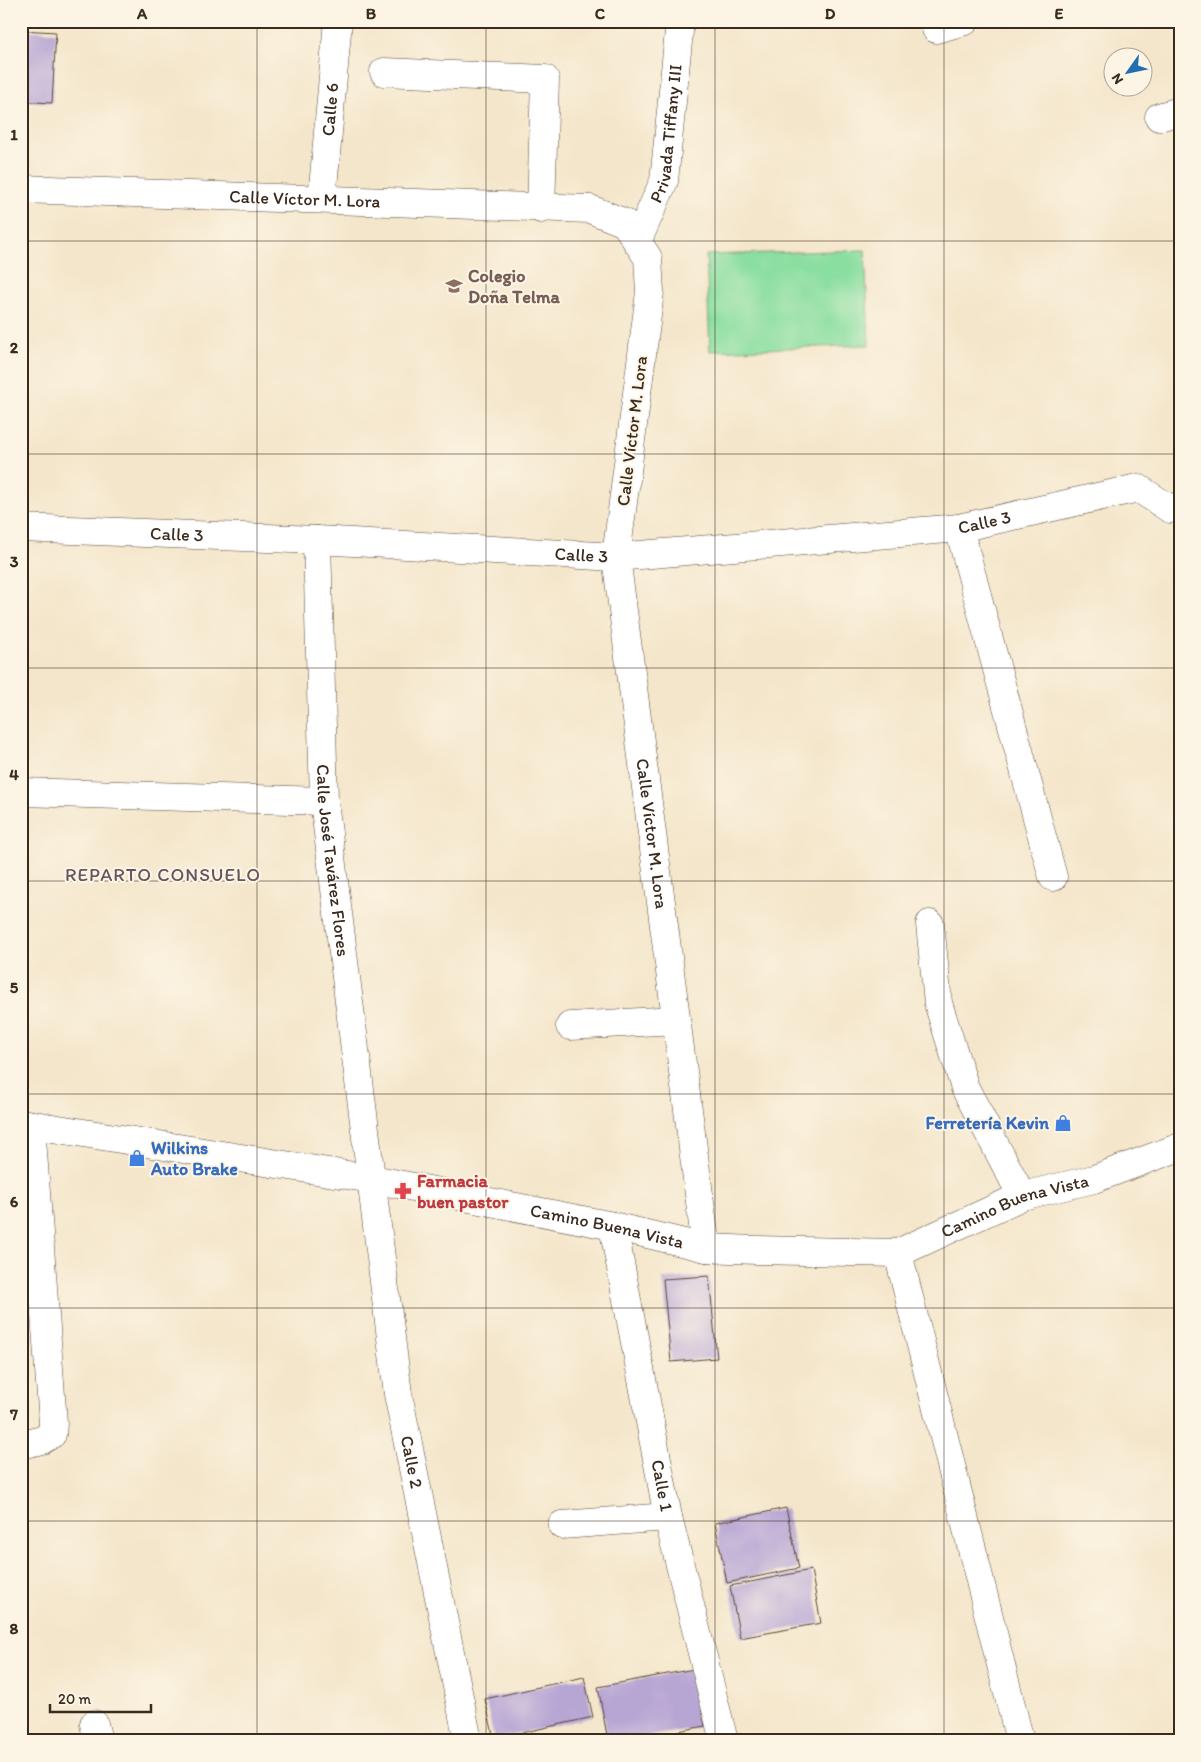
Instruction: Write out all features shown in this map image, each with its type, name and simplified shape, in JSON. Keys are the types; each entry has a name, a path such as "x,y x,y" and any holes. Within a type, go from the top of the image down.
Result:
{"street":[{"name":"Calle 6","path":"322,199 338,21"},
{"name":"Privada Tiffany III","path":"638,242 664,181 680,21"},
{"path":"934,21 936,29 964,21"},
{"path":"384,72 545,79 541,209"},
{"name":"Calle Víctor M. Lora","path":"21,189 322,199 541,209 590,209 625,223 638,242 648,258 650,292 616,557 706,1248"},
{"name":"Calle 3","path":"21,528 317,540 616,557 958,528 1138,488 1170,509 1180,506"},
{"path":"958,528 1053,877"},
{"name":"Calle José Tavárez Flores","path":"317,540 324,801 372,1180"},
{"path":"21,792 324,801"},
{"path":"930,924 938,1003 965,1088 1022,1196"},
{"path":"570,1026 676,1020"},
{"path":"21,1445 42,1440 52,1434 53,1423 26,1124"},
{"name":"Camino Buena Vista","path":"26,1124 372,1180 613,1226 706,1248 898,1252 1022,1196 1094,1179 1180,1147"},
{"name":"Calle 2","path":"372,1180 398,1394 468,1741"},
{"name":"Calle 1","path":"613,1226 668,1517 724,1741"},
{"path":"898,1252 1020,1741"},
{"path":"562,1525 668,1517"}],"green space":[{"path":"865,250 869,345 710,351 706,255"}],"building":[{"path":"21,30 56,32 52,103 21,101"},
{"path":"709,1276 717,1358 671,1362 663,1279"},
{"path":"786,1508 799,1568 727,1583 715,1523"},
{"path":"811,1570 821,1623 740,1638 730,1586"},
{"path":"694,1669 705,1726 626,1741 608,1741 598,1687"},
{"path":"584,1677 593,1717 494,1739 485,1699"}],"place":[{"name":"Colegio Doña Telma","path":"454,286"},
{"name":"Ferretería Kevin","path":"1063,1123"},
{"name":"Wilkins Auto Brake","path":"137,1158"},
{"name":"Farmacia buen pastor","path":"403,1191"}],"district":[{"name":"REPARTO CONSUELO","path":"163,874"}]}
